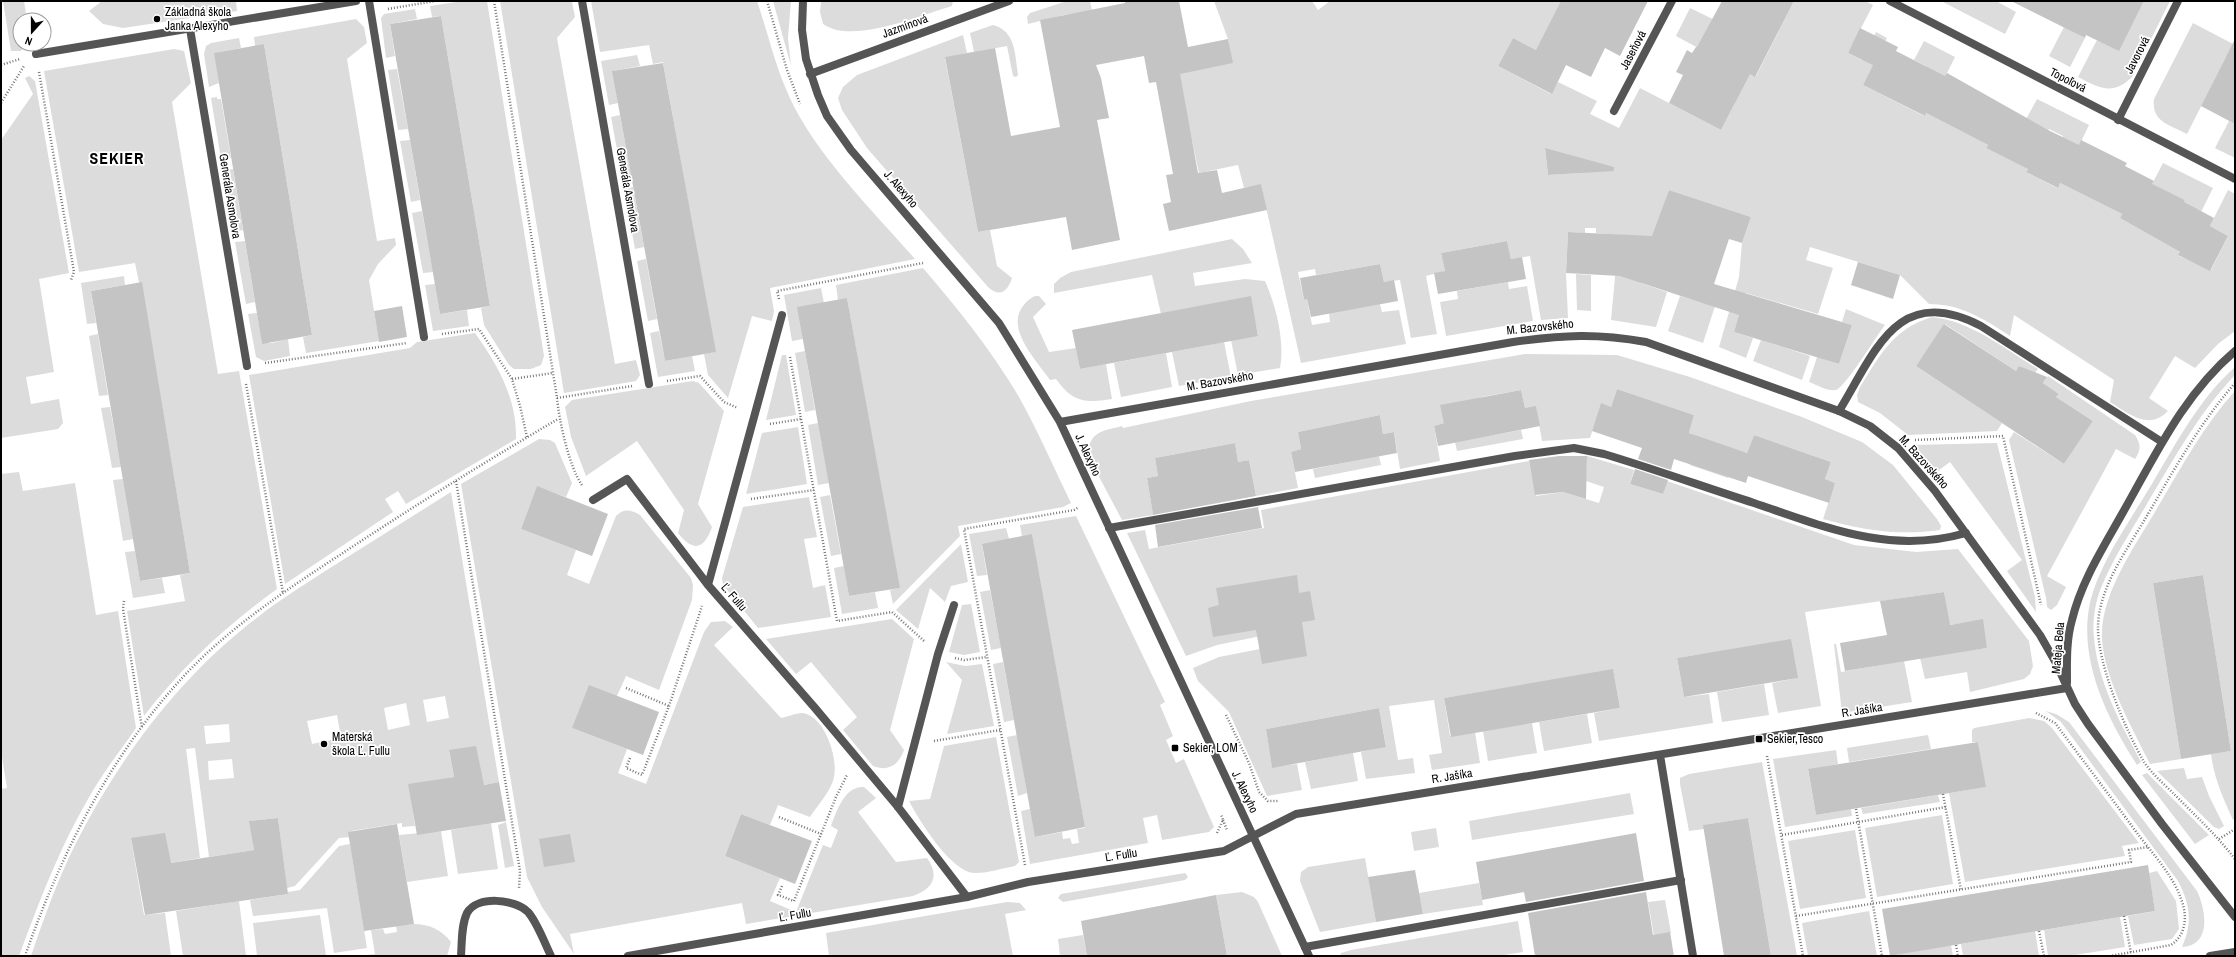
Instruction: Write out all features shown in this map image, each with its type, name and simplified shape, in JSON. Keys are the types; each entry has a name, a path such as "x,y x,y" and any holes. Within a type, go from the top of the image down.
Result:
{"street":[{"path":"36,54 356,1"},
{"path":"369,1 424,337"},
{"name":"Generála Asmolova","path":"582,1 649,384"},
{"name":"J. Alexyho","path":"804,1 802,38 810,74 827,116 843,139 999,324 1060,422 1308,956"},
{"name":"Jazmínová","path":"810,74 1009,1"},
{"name":"Jaseňová","path":"1614,110 1672,1"},
{"name":"Topoľová","path":"1890,1 2118,120 2235,179"},
{"name":"Javorová","path":"2118,120 2178,1"},
{"name":"Generála Asmolova","path":"190,29 247,366"},
{"path":"1839,411 1874,353 1900,322 1918,313 1938,311 1958,315 1982,326 2162,442"},
{"name":"Ľ. Fullu","path":"708,585 732,502 782,315"},
{"name":"M. Bazovského","path":"1060,422 1513,342 1568,335 1594,335 1646,342 1839,411 1870,426 1898,448 1935,490 2040,635 2068,688"},
{"name":"Mateja Bela","path":"2235,351 2208,375 2188,400 2162,442 2081,592 2072,619 2068,640 2068,688 2088,724 2162,824 2235,917"},
{"path":"1109,528 1515,456 1574,448 1612,456 1851,535 1907,541 1940,540 1966,533"},
{"name":"Ľ. Fullu","path":"593,500 628,479 708,585 815,708 856,759 898,807 967,897"},
{"path":"898,807 938,654 954,605"},
{"name":"R. Jašíka","path":"1254,837 1296,814 2068,688"},
{"path":"1660,755 1693,956"},
{"name":"Ľ. Fullu","path":"628,956 967,897 1028,882 1224,851 1254,837"},
{"path":"1305,947 1681,880"},
{"path":"460,956 464,925 468,912 479,904 505,900 517,904 529,913 551,956"},
{"path":"2210,956 2235,952"}],"path":[{"path":"494,1 553,373 558,419 580,483 593,500"},
{"path":"767,1 787,70 803,109"},
{"path":"1,103 27,61"},
{"path":"38,68 74,272 71,280"},
{"path":"782,315 777,291 929,262"},
{"path":"283,593 244,373 247,366 407,343 424,337 478,329 512,379 527,437"},
{"path":"789,352 837,621 892,612 938,654 964,660 987,658"},
{"path":"512,379 553,373"},
{"path":"2235,383 2200,426 2125,553 2106,591 2098,624 2100,654 2105,672 2130,733 2145,763 2219,839 2235,859"},
{"path":"25,956 44,902 69,844 93,800 142,728 182,679 202,658 254,612 456,481 558,419"},
{"path":"752,427 801,419"},
{"path":"1907,440 2003,436 2041,598 2040,635"},
{"path":"456,481 520,871 517,904"},
{"path":"732,502 814,490"},
{"path":"1076,500 1083,514"},
{"path":"1028,882 964,529 1074,510 1080,507"},
{"path":"630,758 626,768 642,775 669,706 708,585"},
{"path":"124,601 123,609 142,728"},
{"path":"626,688 669,706"},
{"path":"2033,713 2039,713 2055,723 2148,847 2174,885 2182,900 2185,927 2179,940 2171,946 2110,956"},
{"path":"1226,715 1249,763 1259,792 1268,801 1283,800"},
{"path":"914,744 1000,730"},
{"path":"1760,756 1775,754"},
{"path":"1767,755 1803,956"},
{"path":"782,886 778,895 794,901 836,797 856,759"},
{"path":"1943,794 1961,890"},
{"path":"1782,835 1946,807"},
{"path":"1211,836 1221,827 1222,820 1218,808"},
{"path":"1856,809 1882,956"},
{"path":"779,817 821,834"},
{"path":"2219,839 2235,829"},
{"path":"1796,916 2131,862 2129,850 2148,847"},
{"path":"2124,916 2130,953"},
{"path":"2039,931 2044,956"},
{"path":"1956,944 1958,956"}],"shaded area":[{"path":"3,1 24,1 26,12 12,12 11,51"},
{"name":"Základná škola Janka Alexyho","path":"102,1 236,1 237,11 123,28 103,24 89,11"},
{"path":"463,1 487,1 544,356 541,365 531,369 514,369 509,365 484,325 481,308 490,306 441,16 432,17 430,6"},
{"path":"500,1 572,2 575,17 557,38 615,364 636,360 640,375 636,381 564,393"},
{"path":"591,1 757,1 780,73 800,118 829,160 846,181 915,259 770,288 774,311 772,321 752,316 728,398 708,375 704,354 715,352 663,62 653,64 649,45 600,52"},
{"path":"773,1 791,1 788,38 791,66"},
{"path":"821,1 953,1 952,6 905,21 868,30 851,31 836,30 823,24 820,12"},
{"path":"1067,1 1090,1 1092,11 1064,15 1028,24 1027,17 1030,13"},
{"path":"1214,1 1312,1 1318,10 1330,1 1579,1 1536,50 1513,38 1498,66 1551,94 1558,82 1597,101 1590,114 1619,128 1640,88 1721,130 1735,103 1731,100 1745,71 1756,76 1794,1 1865,1 1873,5 1848,53 1862,60 1876,32 1887,38 1863,85 1924,116 1926,113 1988,145 1986,148 2017,163 2023,125 2037,99 2089,125 2076,152 2059,143 2063,136 2049,129 2026,172 2057,188 2060,183 2122,214 2120,218 2180,252 2179,256 2211,270 2228,236 2210,226 2228,190 2235,194 2235,331 2218,344 2195,368 2175,356 2149,398 2168,411 2161,417 2154,420 2146,420 2124,411 2110,402 2114,380 2014,315 2010,336 1981,318 1962,310 1929,304 1900,275 1810,247 1806,260 1833,268 1818,314 1746,293 1734,332 1753,338 1746,358 1719,347 1739,277 1742,243 1751,217 1669,190 1661,213 1672,217 1641,283 1667,292 1656,327 1611,320 1619,235 1596,233 1596,228 1585,228 1585,233 1568,232 1566,273 1568,318 1541,320 1530,256 1511,259 1507,241 1441,253 1445,271 1426,276 1437,334 1411,338 1400,280 1384,282 1380,264 1316,275 1315,269 1298,272 1304,300 1307,299 1312,325 1330,322 1329,313 1380,304 1382,312 1399,310 1406,344 1301,363 1261,185 1244,188 1238,165 1199,173 1187,117 1172,79 1192,46 1232,63 1228,39","holes":["1545,149 1579,158 1579,173 1548,175"]},
{"path":"1941,1 1996,1 2016,12 2005,34"},
{"path":"2144,1 2170,1 2132,77 2118,87 2106,88 2099,87 2078,77 2097,40 2119,50"},
{"path":"1690,8 1723,24 1702,50 1676,36"},
{"path":"415,9 417,19 390,24 395,56 386,58 381,18 384,14"},
{"path":"356,19 364,27 367,43 347,59 377,241 395,238 396,245 378,264 369,280 379,341 306,353 303,337 312,335 264,44 255,46 254,37"},
{"path":"2193,23 2235,45 2226,57 2187,134 2168,125 2159,118 2154,107 2154,99"},
{"path":"993,25 1001,28 1010,38 1015,52 1018,75 1016,77 1013,76 1007,46 974,52 970,33"},
{"path":"2064,27 2085,38 2070,67 2049,56"},
{"path":"963,35 967,53 945,58 978,232 990,230 997,266 1012,278 1003,292 996,292 988,287 867,148 842,110 838,98 843,87 857,75"},
{"path":"239,38 241,48 215,53 219,83 209,87 204,54 206,46 211,43"},
{"path":"1924,41 1955,57 1943,81 1924,71 1926,66 1914,60"},
{"path":"174,49 184,51 191,83 172,102 218,374 239,371 277,589 240,617 206,647 174,680 144,716 127,611 185,601 180,575 190,573 154,356 135,263 79,272 44,71"},
{"path":"637,55 640,66 613,71 618,103 609,105 601,61"},
{"path":"397,69 408,129 398,130 388,70"},
{"path":"29,76 35,81 69,273 39,279 54,372 26,377 31,404 59,399 63,423 58,429 1,438 1,140 33,94 25,78"},
{"path":"217,97 217,99 221,99 231,158 221,159 211,98"},
{"path":"620,115 631,175 622,177 611,117"},
{"path":"2229,121 2235,124 2235,158 2215,148"},
{"path":"410,140 420,200 411,202 400,141"},
{"path":"2163,163 2213,188 2199,216 2181,207 2185,200 2172,194 2168,200 2149,190"},
{"path":"233,169 243,230 234,232 223,170"},
{"path":"633,187 644,247 635,249 624,189"},
{"path":"422,211 433,272 423,273 412,213"},
{"path":"1232,239 1243,249 1252,263 1193,273 1195,286 1245,279 1265,281 1273,301 1280,335 1280,368 1238,375 1231,340 1258,335 1250,297 1161,314 1152,275 1054,293 1054,284 1060,278 1071,272"},
{"path":"245,241 255,302 246,304 235,242"},
{"path":"646,259 657,319 648,321 637,261"},
{"path":"923,268 974,331 1009,380 1033,423 1071,503 1063,507 958,526 960,536 893,604 890,590 899,588 847,298 838,300 836,285"},
{"path":"1576,274 1591,275 1591,311 1577,310"},
{"path":"124,276 125,285 91,291 96,323 87,324 81,283"},
{"path":"1508,282 1509,289 1527,286 1533,321 1446,336 1440,302 1458,299 1457,291"},
{"path":"435,284 440,314 467,310 469,326 433,331 425,285"},
{"path":"821,288 824,303 803,339 792,341 784,295"},
{"path":"1035,296 1039,296 1046,304 1033,317 1049,352 1076,348 1080,369 1106,364 1112,399 1087,401 1074,397 1062,387 1056,379 1050,380 1038,364 1020,335 1018,325 1018,315 1023,306"},
{"path":"1680,296 1707,304 1717,300 1703,343 1668,331"},
{"path":"1846,309 1885,325 1846,380 1836,390 1830,390 1809,382 1817,357 1839,364 1852,325 1842,322"},
{"path":"257,313 262,343 272,343 288,339 290,356 264,361 256,357 248,314"},
{"path":"1932,317 1960,324 1974,330 2038,369 2033,376 2020,366 2016,371 1945,324 1916,366 2002,423 1997,431 1908,435 1880,413 1858,402 1857,395 1860,387 1889,344 1907,328"},
{"path":"659,331 665,361 692,356 695,371 658,377 650,333"},
{"path":"475,333 491,357 510,396 516,439 406,504 398,491 385,499 393,512 285,584 249,375 410,348 417,342"},
{"path":"98,334 108,395 99,396 89,336"},
{"path":"1761,340 1810,356 1802,380 1753,361"},
{"path":"1224,342 1231,377 1179,386 1172,352"},
{"path":"805,351 815,410 805,412 795,353"},
{"path":"1166,353 1172,387 1121,397 1114,363"},
{"path":"1525,354 1617,355 1690,377 1802,417 1862,442 1893,465 1937,519 1941,526 1940,530 1925,532 1881,531 1823,519 1835,483 1825,479 1831,462 1754,435 1747,453 1737,450 1728,478 1690,465 1699,437 1689,433 1694,415 1617,389 1611,407 1601,404 1590,438 1542,441 1536,407 1525,408 1521,390 1481,397 1444,423 1434,426 1440,461 1400,469 1394,432 1383,434 1380,415 1298,432 1301,449 1291,452 1298,488 1256,496 1249,460 1238,462 1235,443 1155,458 1158,476 1147,478 1153,515 1122,520 1087,454 1091,441 1098,433 1122,426 1123,428 1251,401"},
{"path":"782,355 786,355 796,415 766,420"},
{"path":"2235,367 2235,375 2210,405 2188,436 2129,534 2106,577 2097,600 2094,613 2093,632 2096,655 2105,687 2141,762 2137,765 2113,724 2095,679 2089,656 2087,633 2089,609 2095,586 2107,559 2180,436 2210,393"},
{"path":"2048,376 2135,435 2140,447 2135,459 2116,449 2047,576 2066,587 2057,605 2051,610 2047,607 2009,440 2014,432 2064,464 2093,421 2056,397 2059,394 2043,383"},
{"path":"693,381 699,383 724,411 698,504 712,527 709,535 702,544 698,546 693,546 683,539 678,533 684,510 637,441 586,476 571,437 565,407 572,400"},
{"path":"2235,391 2235,819 2233,820 2222,796 2212,763 2211,754 2231,751 2203,575 2153,583 2181,759 2150,764 2120,704 2108,671 2102,640 2103,623 2107,605 2113,587 2131,552 2194,446 2213,418"},
{"path":"110,407 121,467 112,468 101,408"},
{"path":"818,423 829,483 818,485 808,425"},
{"path":"798,427 807,484 746,494 762,433"},
{"path":"1521,430 1523,439 1457,451 1455,442"},
{"path":"539,439 550,440 555,443 572,483 566,497 537,487 521,529 576,550 567,575 589,584 616,516 619,513 628,511 640,515 691,578 693,585 692,600 659,690 626,676 617,696 572,728 627,749 618,773 646,784 704,632 711,622 725,621 733,627 714,645 781,718 802,713 810,716 818,722 829,740 835,772 829,790 810,817 778,805 770,825 741,814 725,856 780,878 770,901 796,912 823,845 831,848 838,830 831,826 842,800 852,790 864,787 876,798 858,812 896,862 927,858 934,876 930,886 913,896 746,924 742,903 570,934 574,954 542,907 527,877 461,484"},
{"path":"1997,443 2035,597 2036,612 2007,571 2022,560 1950,462 1935,473 1912,445"},
{"path":"1379,456 1381,465 1315,478 1313,469"},
{"path":"1587,456 1634,470 1630,484 1663,494 1667,481 1854,545 1916,552 1958,549 2029,641 2033,666 2030,674 2024,679 1970,692 1967,672 1925,679 1920,658 1987,648 1982,620 1949,625 1944,592 1805,612 1821,706 1778,713 1772,683 1797,678 1790,640 1677,658 1684,697 1709,694 1713,723 1599,741 1594,713 1620,708 1613,670 1444,698 1450,736 1475,732 1480,763 1432,770 1429,755 1442,753 1434,700 1389,706 1398,760 1413,758 1415,773 1366,779 1361,752 1386,746 1379,708 1266,729 1272,767 1297,764 1302,790 1267,796 1229,712 1198,681 1193,668 1219,657 1260,649 1296,629 1217,645 1186,656 1127,533 1145,530 1149,549 1264,528 1261,510 1529,461 1536,496 1563,492 1599,503 1604,487 1586,481"},
{"path":"19,472 23,491 75,483 96,615 118,611 136,728 99,781 68,837 50,876 19,956 1,956 1,789 7,788 1,751 1,474"},
{"path":"123,479 133,539 123,541 113,480"},
{"name":"Materská škola Ľ. Fullu","path":"451,492 499,782 484,785 449,751 454,777 409,785 415,826 402,827 402,823 351,831 352,837 339,838 295,886 287,888 278,818 250,821 254,850 209,857 195,748 186,749 200,858 171,863 131,839 144,915 165,913 171,956 31,956 62,872 92,813 132,750 177,692 230,640 266,611 322,573","holes":["445,696 449,718 427,722 423,700","406,703 410,725 388,730 384,708","337,715 341,738 312,744 307,721","229,724 230,742 206,744 204,726","232,759 234,778 209,780 208,761"]},
{"path":"830,495 841,554 831,556 820,497"},
{"path":"809,497 817,537 804,539 813,588 825,585 831,617 758,628 723,585 722,578 743,507"},
{"path":"1076,516 1165,702 1160,705 1173,736 1166,740 1176,763 1184,759 1214,827 1209,832 1162,840 1157,815 1143,818 1148,843 1030,864 1021,811 1030,809 1036,837 1062,832 1063,839 1070,838 1072,844 1079,843 1077,829 1085,828 1032,535 1022,537 1020,525"},
{"path":"1006,528 1009,539 982,545 987,575 977,576 969,534"},
{"path":"961,544 968,582 951,586 945,602 930,588 918,629 896,610"},
{"path":"135,551 140,581 162,578 165,593 133,598 125,552"},
{"path":"844,566 849,596 875,592 878,608 842,614 834,568"},
{"path":"990,590 1001,648 991,650 980,592"},
{"path":"971,604 980,652 964,655 949,652 962,605"},
{"path":"892,619 914,639 890,730 904,750 899,760 892,766 888,768 878,768 873,766 843,730 857,717 811,662 796,674 766,639"},
{"path":"1834,644 1836,644 1841,672 1904,661 1912,702 1842,713"},
{"path":"946,662 965,666 982,664 994,726 947,734 962,680"},
{"path":"1003,662 1014,720 1004,722 993,664"},
{"path":"1764,684 1769,715 1722,722 1717,692"},
{"path":"2046,711 2056,714 2069,722 2197,891 2203,907 2204,925 2198,940 2192,945 2182,947 2188,929 2189,913 2178,881 2061,722"},
{"path":"1587,714 1592,743 1544,751 1539,722"},
{"path":"2029,718 2044,721 2052,728 2139,843 2122,846 2125,856 1965,882 1949,793 1985,787 1978,742 1972,742 1972,730 1974,728"},
{"path":"1532,723 1537,753 1488,761 1483,731"},
{"path":"1017,735 1027,793 1018,796 1007,737"},
{"path":"1928,735 1931,749 1849,762 1847,748"},
{"path":"996,737 1019,862 1015,866 976,873 967,871 947,856 928,832 909,801 930,799 944,746"},
{"path":"1836,750 1838,764 1808,770 1816,815 1851,809 1852,816 1785,827 1773,759"},
{"path":"1353,753 1358,781 1311,789 1305,762"},
{"path":"1762,762 1797,956 1771,956 1748,818 1704,825 1704,829 1689,831 1680,784 1680,778 1689,774"},
{"path":"2184,768 2187,779 2202,777 2209,796 2224,826 2219,829 2214,827 2157,771"},
{"path":"2147,773 2209,835 2195,844 2142,775"},
{"path":"1630,793 1634,814 1472,840 1469,821"},
{"path":"1938,795 1940,802 1863,814 1861,808"},
{"path":"1942,815 1953,884 1877,897 1865,828"},
{"path":"506,822 514,866 505,868 498,825"},
{"path":"491,823 498,869 458,874 451,830"},
{"path":"1436,828 1439,847 1414,851 1411,832"},
{"path":"1855,830 1866,898 1800,909 1788,841"},
{"path":"441,831 448,876 407,882 399,835"},
{"path":"350,844 367,948 334,953 327,908 253,916 250,900 288,894 288,892 300,890 339,846"},
{"path":"1365,858 1376,922 1320,932 1300,881 1301,872 1308,867"},
{"path":"2157,871 2176,901 2179,929 2172,939 2134,945 2128,916 2155,911 2149,873"},
{"path":"1185,873 1188,877 1185,880 1063,902 1058,898 1061,894"},
{"path":"1479,883 1483,905 1423,914 1419,893"},
{"path":"1242,892 1254,897 1258,902 1282,956 1227,956 1216,895"},
{"path":"1665,900 1671,933 1654,936 1648,902"},
{"path":"239,901 246,956 183,956 176,911"},
{"path":"1007,902 1020,903 1026,910 1005,914 1013,956 829,956 826,933"},
{"path":"1869,911 1877,956 1808,956 1802,923"},
{"path":"320,915 326,956 257,956 253,923"},
{"path":"2120,917 2125,947 2069,956 2048,956 2044,930"},
{"path":"1518,921 1523,952 1498,956 1340,956 1341,953 1351,950"},
{"path":"414,924 435,928 444,934 451,942 447,956 360,956 375,954 371,930 383,929 385,934 397,932 396,926"},
{"path":"2035,931 2039,956 1963,956 1961,944"},
{"path":"1083,935 1087,956 1060,956 1058,939"},
{"path":"1951,945 1953,956 1890,956"}],"building":[{"path":"1125,1 1179,1 1188,47 1228,39 1233,63 1180,74 1198,173 1217,170 1222,193 1261,184 1267,210 1169,231 1163,204 1171,202 1166,175 1173,174 1156,82 1149,83 1144,56 1096,65 1101,78 1109,118 1097,120 1120,240 1072,250 1066,217 978,232 945,57 995,48 1011,136 1060,127 1040,20 1125,3"},
{"path":"1561,1 1648,1 1620,56 1605,48 1591,77 1566,65 1552,94 1498,66 1513,38 1536,50"},
{"path":"1722,1 1794,1 1755,77 1750,74 1721,130 1669,103 1683,75 1676,72 1687,50 1692,53 1697,47"},
{"path":"2011,1 2144,1 2119,51 2086,35 2085,38"},
{"path":"441,16 490,306 440,314 390,24"},
{"path":"1860,28 1898,47 1896,51 1945,76 1947,73 2048,130 2079,145 2081,140 2127,163 2125,166 2154,181 2152,184 2185,200 2184,202 2214,218 2210,226 2228,236 2210,271 2178,255 2180,252 2120,218 2122,214 2060,183 2058,188 2026,172 2028,169 1986,148 1988,145 1926,113 1925,116 1863,85 1873,65 1848,53"},
{"path":"2235,39 2235,124 2201,106"},
{"path":"264,44 312,335 262,344 214,53"},
{"path":"663,63 716,352 665,361 612,71"},
{"path":"1545,148 1614,167 1614,171 1548,175"},
{"path":"1669,190 1751,217 1742,243 1729,239 1714,284 1852,325 1839,364 1734,332 1739,315 1620,276 1566,273 1568,232 1652,236"},
{"path":"1507,241 1511,259 1522,257 1526,279 1438,294 1434,273 1445,271 1441,253"},
{"path":"1858,262 1900,275 1893,299 1851,285"},
{"path":"1380,264 1384,282 1394,280 1398,301 1311,317 1307,299 1304,300 1300,278"},
{"path":"142,282 190,573 140,581 91,291"},
{"path":"1251,296 1258,336 1080,369 1072,330"},
{"path":"847,298 900,588 849,596 797,307"},
{"path":"402,306 407,337 379,342 374,311"},
{"path":"1944,324 2016,371 2019,366 2047,377 2043,383 2059,394 2056,397 2093,421 2064,464 1916,366"},
{"path":"1617,389 1694,415 1689,433 1747,453 1754,435 1831,462 1825,479 1835,483 1829,503 1748,476 1746,483 1674,459 1671,470 1638,459 1642,448 1592,431 1601,403 1611,407"},
{"path":"1521,390 1525,408 1536,406 1540,426 1438,446 1434,426 1444,423 1440,405"},
{"path":"1380,415 1383,434 1394,432 1397,453 1295,472 1291,452 1301,449 1298,432"},
{"path":"1235,443 1238,462 1249,460 1256,496 1153,515 1147,478 1158,476 1155,458"},
{"path":"1559,456 1587,456 1586,499 1563,492 1535,495 1529,460"},
{"path":"1635,469 1668,480 1663,494 1630,484"},
{"path":"537,486 608,514 592,556 521,529"},
{"path":"1258,507 1262,528 1158,547 1155,525"},
{"path":"1032,534 1085,827 1035,837 982,544"},
{"path":"1297,575 1299,593 1310,591 1315,620 1302,622 1307,656 1262,664 1256,630 1213,637 1208,608 1219,605 1216,588"},
{"path":"2203,575 2231,751 2181,759 2153,583"},
{"path":"1944,592 1950,625 1983,619 1987,648 1845,671 1840,643 1887,635 1880,601"},
{"path":"1791,639 1798,678 1684,697 1677,658"},
{"path":"1613,669 1620,708 1451,737 1444,698"},
{"path":"589,685 659,712 643,755 572,728"},
{"path":"1379,708 1386,747 1272,768 1266,729"},
{"path":"1978,742 1986,787 1816,815 1808,769"},
{"path":"476,746 484,785 499,782 506,821 417,835 408,784 454,777 449,750"},
{"path":"741,814 812,841 795,884 725,856"},
{"path":"278,818 288,894 145,915 131,838 165,833 171,863 254,850 249,821"},
{"path":"1748,818 1771,956 1724,956 1703,825"},
{"path":"397,824 414,924 364,931 348,832"},
{"path":"1636,833 1644,881 1526,902 1524,892 1482,900 1476,862"},
{"path":"570,834 575,862 544,867 539,839"},
{"path":"2148,865 2155,911 1890,956 1882,909"},
{"path":"1415,870 1423,914 1376,922 1368,877"},
{"path":"1646,892 1653,935 1670,932 1674,956 1535,956 1528,913"},
{"path":"1216,895 1227,956 1087,956 1081,921"}],"place":[{"name":"Základná škola Janka Alexyho","path":"157,19"},
{"name":"Sekier,Tesco","path":"1759,739"},
{"name":"Materská škola Ľ. Fullu","path":"324,744"},
{"name":"Sekier, LOM","path":"1175,748"}],"district":[{"name":"SEKIER","path":"117,158"}]}
